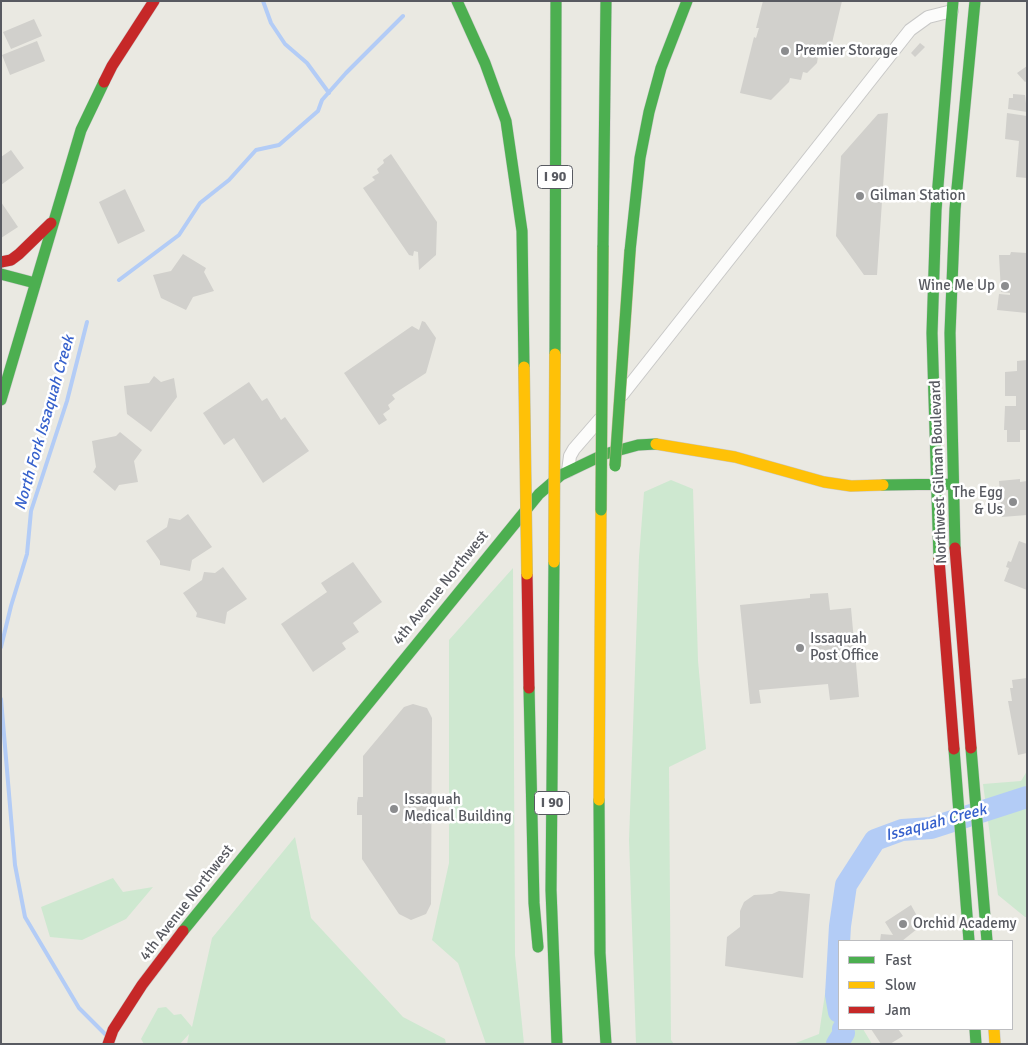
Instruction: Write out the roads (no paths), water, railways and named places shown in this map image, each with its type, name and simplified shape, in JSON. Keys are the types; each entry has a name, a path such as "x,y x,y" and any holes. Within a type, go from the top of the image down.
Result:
{"main road":[{"path":"1,400 81,130 96,97 124,45 154,1"},
{"path":"457,1 485,63 506,121 523,258 534,902 540,960"},
{"name":"I 90","path":"556,1 551,890 556,1044"},
{"path":"606,1 598,880 600,953 606,1044"},
{"path":"600,605 612,505 630,251 640,158 649,112 661,68 687,1"},
{"name":"Northwest Gilman Boulevard","path":"975,1 953,241 950,332 952,484 987,940"},
{"name":"Northwest Gilman Boulevard","path":"953,6 936,210 932,317 935,484 969,940"},
{"path":"496,133 513,172"},
{"path":"1,262 11,260 20,254 54,220"},
{"path":"1,274 36,283"},
{"name":"4th Avenue Northwest","path":"108,1044 113,1030 120,1019 154,969 197,912 515,521 539,494 568,472 605,454 638,445 656,444 690,448 735,457 851,486 952,484"},
{"path":"542,978 556,1044"},
{"path":"104,1044 113,1030"},
{"path":"975,1030 976,1044"},
{"path":"994,1030 995,1044"}],"street":[{"path":"568,472 570,456 574,449 648,364 910,30 928,17 953,6"}],"waterway":[{"name":"North Fork Issaquah Creek","path":"263,1 271,23 285,44 307,63 329,93"},
{"name":"North Fork Issaquah Creek","path":"119,280 179,235 200,203 229,180 256,150 279,145 318,111 322,100 346,73 403,16"},
{"name":"North Fork Issaquah Creek","path":"1,647 27,554 31,511 67,401 87,322"},
{"name":"North Fork Issaquah Creek","path":"1,699 15,865 25,917 79,1008 106,1035"},
{"name":"Issaquah Creek","path":"839,940 846,885 875,840 902,830 931,828 1027,797"},
{"name":"Issaquah Creek","path":"838,960 836,995 838,1006"},
{"name":"Issaquah Creek","path":"837,1044 844,1033 843,1030"}],"place":[{"name":"Premier Storage","path":"785,51"},
{"name":"Gilman Station","path":"860,196"},
{"name":"Wine Me Up","path":"1005,286"},
{"name":"The Egg & Us","path":"1013,502"},
{"name":"Issaquah Post Office","path":"800,648"},
{"name":"Issaquah Medical Building","path":"394,809"},
{"name":"Orchid Academy","path":"903,924"}]}
